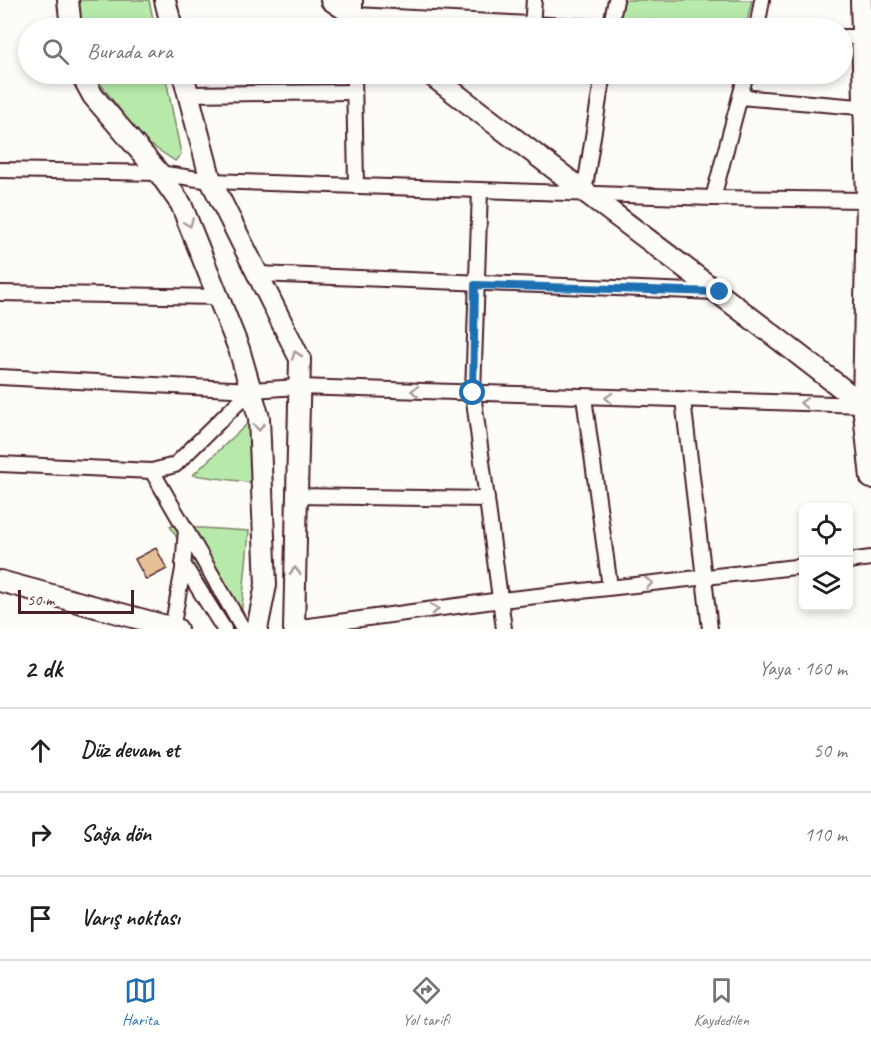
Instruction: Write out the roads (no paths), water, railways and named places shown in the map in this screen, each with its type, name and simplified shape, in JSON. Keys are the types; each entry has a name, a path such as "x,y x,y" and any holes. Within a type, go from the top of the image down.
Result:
{"street":[{"path":"68,0 70,18"},
{"path":"165,0 170,18"},
{"path":"331,0 355,15 403,18"},
{"path":"533,18 534,0"},
{"path":"612,18 616,0"},
{"path":"759,18 762,0"},
{"path":"853,33 861,0"},
{"path":"853,41 868,107 867,405 871,478"},
{"path":"86,84 93,96 159,173 181,204 239,349 259,418 266,585 257,629"},
{"path":"186,84 211,181 300,359 294,629 501,600 799,567"},
{"path":"354,84 356,186"},
{"path":"443,84 867,405"},
{"path":"584,193 601,84"},
{"path":"713,198 743,84"},
{"path":"188,94 354,92"},
{"path":"740,97 868,107"},
{"path":"0,170 159,173 211,181 713,198 867,200"},
{"path":"480,190 473,393 504,629"},
{"path":"258,274 475,285 720,292"},
{"path":"0,293 218,297"},
{"path":"0,377 251,390 299,387 867,405"},
{"path":"0,464 152,471 175,465 251,390"},
{"path":"584,397 610,587"},
{"path":"683,400 710,629"},
{"path":"152,471 243,629"},
{"path":"297,496 487,499"},
{"path":"0,581 174,629 186,530"},
{"path":"853,560 871,558"},
{"path":"183,564 224,629"}]}
